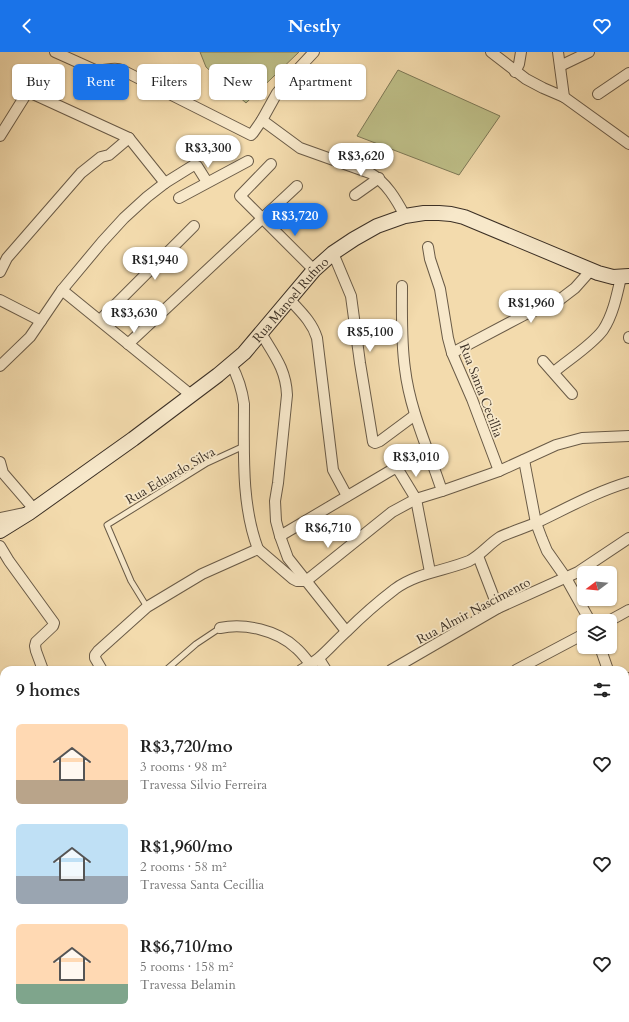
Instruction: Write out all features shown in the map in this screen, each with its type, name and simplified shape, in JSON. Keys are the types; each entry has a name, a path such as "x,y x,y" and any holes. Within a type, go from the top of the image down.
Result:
{"main road":[{"name":"Rua Manoel Rufino","path":"0,531 133,439 232,364 244,353 314,270 333,253 377,226 404,216 424,213 451,214 464,217 591,270 605,275 626,278"}],"street":[{"path":"55,52 95,70 100,71 118,68 249,134 252,134 262,120 277,93 314,52"},
{"path":"491,52 515,72 534,84 564,97 629,144"},
{"path":"515,72 519,64 521,52"},
{"path":"558,52 564,97"},
{"path":"560,66 589,52"},
{"path":"598,94 629,73"},
{"path":"0,136 25,96 29,93 33,94 129,138 165,183"},
{"path":"262,120 300,148 370,173 379,178 390,192 404,216"},
{"path":"0,272 7,258 81,173 101,157 109,155 129,138"},
{"path":"179,198 248,160"},
{"path":"271,164 240,196 314,270"},
{"path":"0,366 30,337 62,290 102,242 124,218 147,197 192,165 196,165 207,182"},
{"path":"355,195 379,178"},
{"path":"128,344 297,186"},
{"path":"100,320 194,226"},
{"name":"Rua Santa Cecillia","path":"428,247 430,259 440,289 452,353 472,399 499,471"},
{"path":"333,253 351,296 373,442 375,443 380,441 416,415"},
{"path":"452,353 524,315 558,301 575,288 591,270"},
{"path":"554,372 596,337 603,329 626,278"},
{"path":"402,286 402,327 405,369 416,415 442,491"},
{"path":"62,290 191,395"},
{"path":"0,300 41,321"},
{"path":"290,300 305,316 314,331 316,338 333,470 346,496"},
{"path":"261,332 282,368 286,382 278,483 275,501 276,521 280,536 288,558 346,631"},
{"path":"543,361 572,394"},
{"path":"232,364 243,392 247,508 252,533 258,549 297,581 306,581 392,512 416,499 499,471 556,445 582,438 629,436"},
{"path":"524,460 536,522 547,551 566,578 586,614"},
{"path":"0,462 1,472 31,511 0,518"},
{"path":"280,536 393,468 397,468 416,499 430,572"},
{"path":"308,666 315,662 346,631 396,589 415,578 430,572 461,564 478,556 498,539 604,491 629,482"},
{"name":"Rua Almir Nascimento","path":"398,666 498,608 566,578 588,566 629,538"},
{"path":"0,546 9,561 54,622 54,625 36,642 36,651 42,666"},
{"path":"100,666 95,655 147,607 202,574 258,549"},
{"path":"478,556 498,608"},
{"path":"617,617 629,610"},
{"path":"220,628 231,626 268,631 281,638 320,666"},
{"path":"524,666 577,638"},
{"path":"602,654 607,666"}],"lane":[{"name":"Rua Eduardo Silva","path":"147,607 131,581 108,525 207,463 244,446"},
{"path":"171,666 196,644 220,628"}],"green space":[{"path":"200,52 299,52 287,64 275,64 275,75 267,83 267,64 209,64 209,70 206,67"},
{"path":"398,70 500,116 459,175 357,136"}]}
